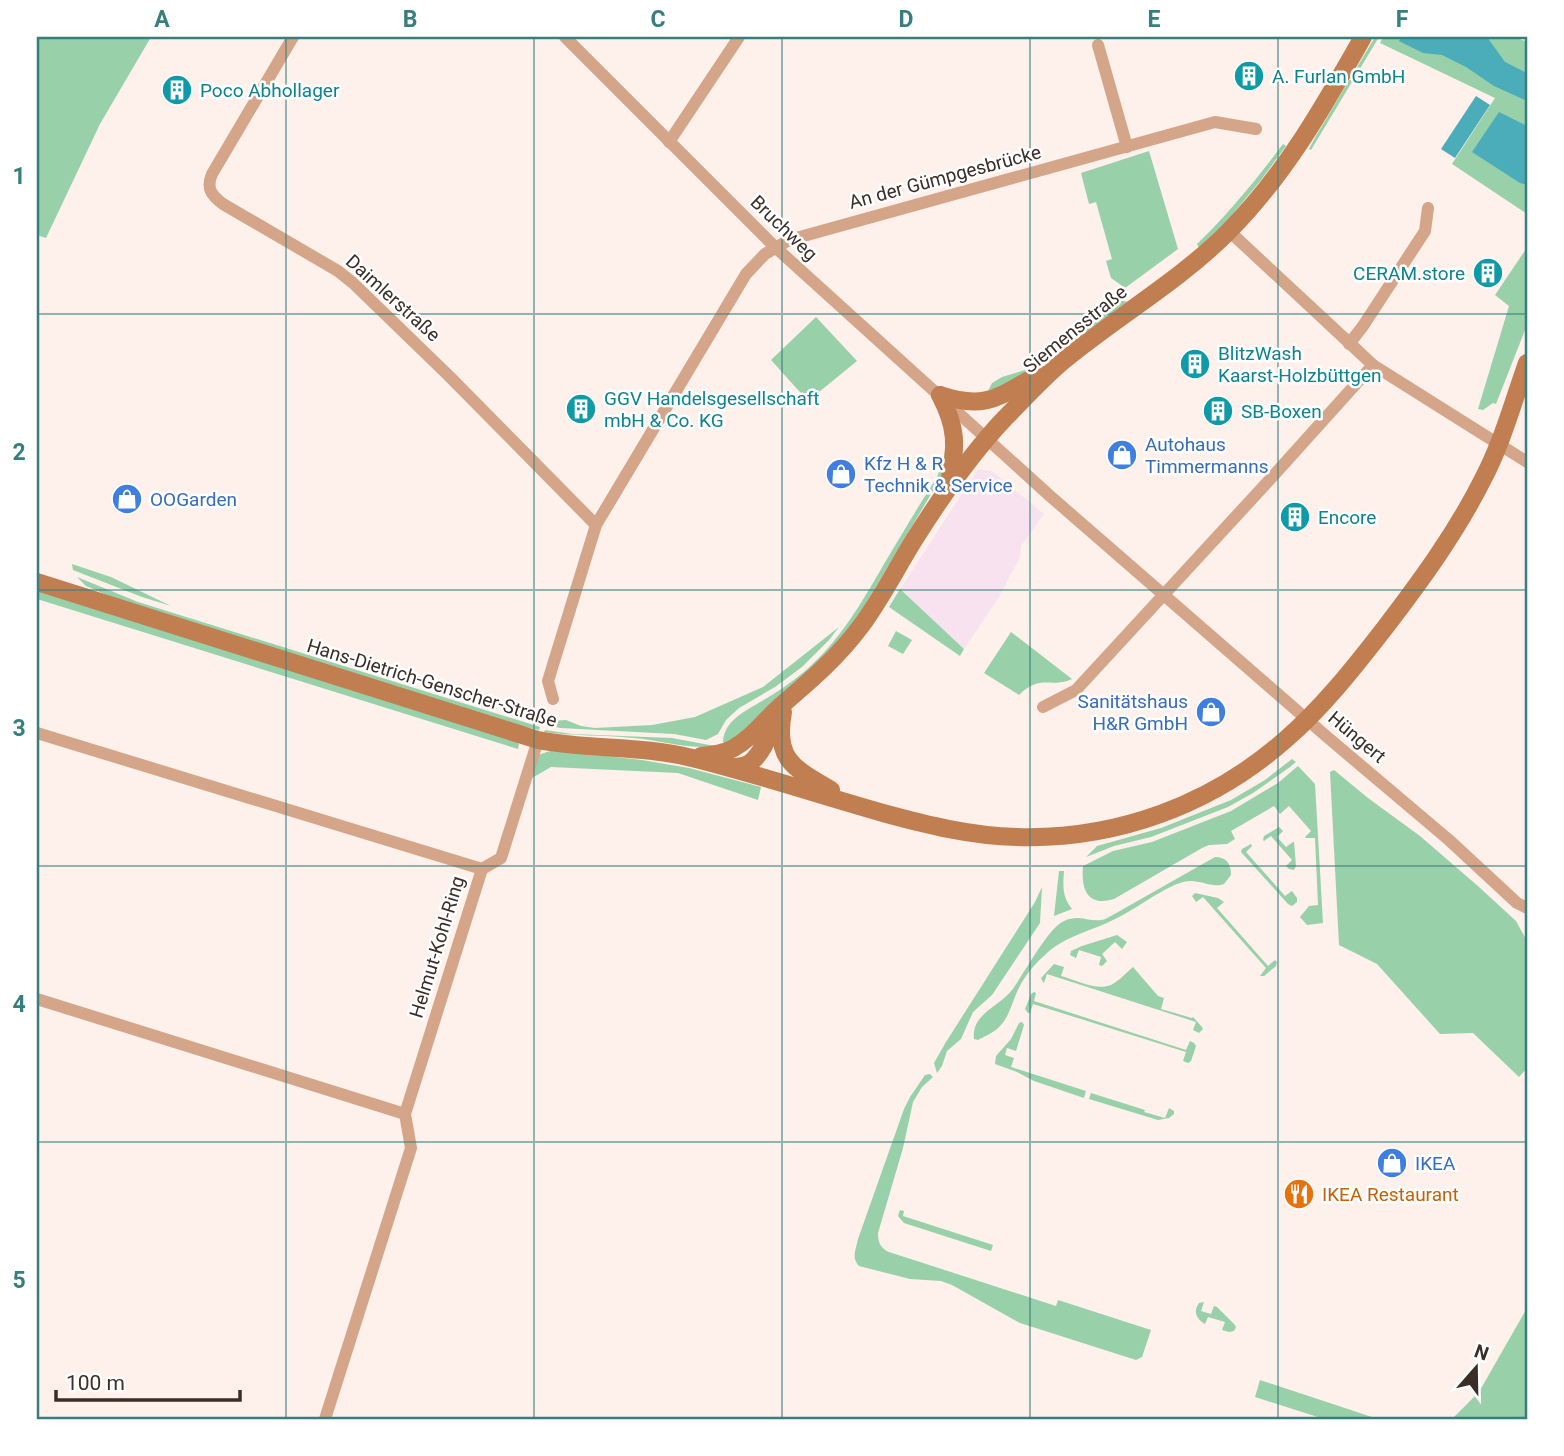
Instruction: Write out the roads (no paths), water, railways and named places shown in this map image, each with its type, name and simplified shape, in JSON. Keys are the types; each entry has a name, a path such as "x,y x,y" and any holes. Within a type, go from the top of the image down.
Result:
{"street":[{"name":"Daimlerstraße","path":"293,37 212,174 209,187 211,193 223,204 338,271 353,283 596,525"},
{"name":"Bruchweg","path":"565,37 775,247 987,438"},
{"path":"669,142 739,37"},
{"name":"Siemensstraße","path":"687,756 715,755 746,740 832,661 876,605 948,489 987,438 1062,362 1189,267 1229,231 1270,185 1297,148 1363,37"},
{"path":"1098,45 1127,148"},
{"name":"An der Gümpgesbrücke","path":"775,247 789,240 1215,122 1256,129"},
{"path":"1349,344 1425,231 1428,208"},
{"path":"1229,231 1373,365 1527,462"},
{"path":"552,699 548,681 596,525 746,274 775,247"},
{"path":"940,395 956,401 985,402 1062,362"},
{"name":"Hans-Dietrich-Genscher-Straße","path":"37,582 538,740 574,746 687,756 932,826 989,835 1032,838 1093,832 1153,818 1214,791 1261,760 1307,720 1334,691 1429,568 1483,478 1527,363"},
{"path":"1043,707 1076,690 1373,365"},
{"path":"940,395 950,414 954,430 954,455 948,489"},
{"name":"Hüngert","path":"987,438 1307,720 1527,908"},
{"name":"Siemensstraße","path":"730,767 751,763 758,756 779,712"},
{"name":"Hans-Dietrich-Genscher-Straße","path":"779,712 781,739 790,762 799,771 862,807"},
{"name":"Helmut-Kohl-Ring","path":"37,733 482,869 405,1114"},
{"path":"482,869 501,858 538,740"},
{"path":"37,999 405,1114 411,1147 325,1419"}],"water":[{"path":"1401,37 1487,37 1505,62 1527,73 1527,101 1494,86 1442,55 1423,53 1399,41"},
{"path":"1476,96 1490,105 1455,158 1441,149"},
{"path":"1499,112 1527,126 1527,185 1472,152"}],"place":[{"name":"A. Furlan GmbH","path":"1249,76"},
{"name":"Poco Abhollager","path":"177,90"},
{"name":"CERAM.store","path":"1488,273"},
{"name":"BlitzWash Kaarst-Holzbüttgen","path":"1195,364"},
{"name":"GGV Handelsgesellschaft mbH & Co. KG","path":"581,409"},
{"name":"SB-Boxen","path":"1218,411"},
{"name":"Autohaus Timmermanns","path":"1122,455"},
{"name":"Kfz H & R Technik & Service","path":"841,474"},
{"name":"OOGarden","path":"127,499"},
{"name":"Encore","path":"1295,517"},
{"name":"Sanitätshaus H&R GmbH","path":"1211,712"},
{"name":"IKEA","path":"1392,1163"},
{"name":"IKEA Restaurant","path":"1299,1194"}]}
